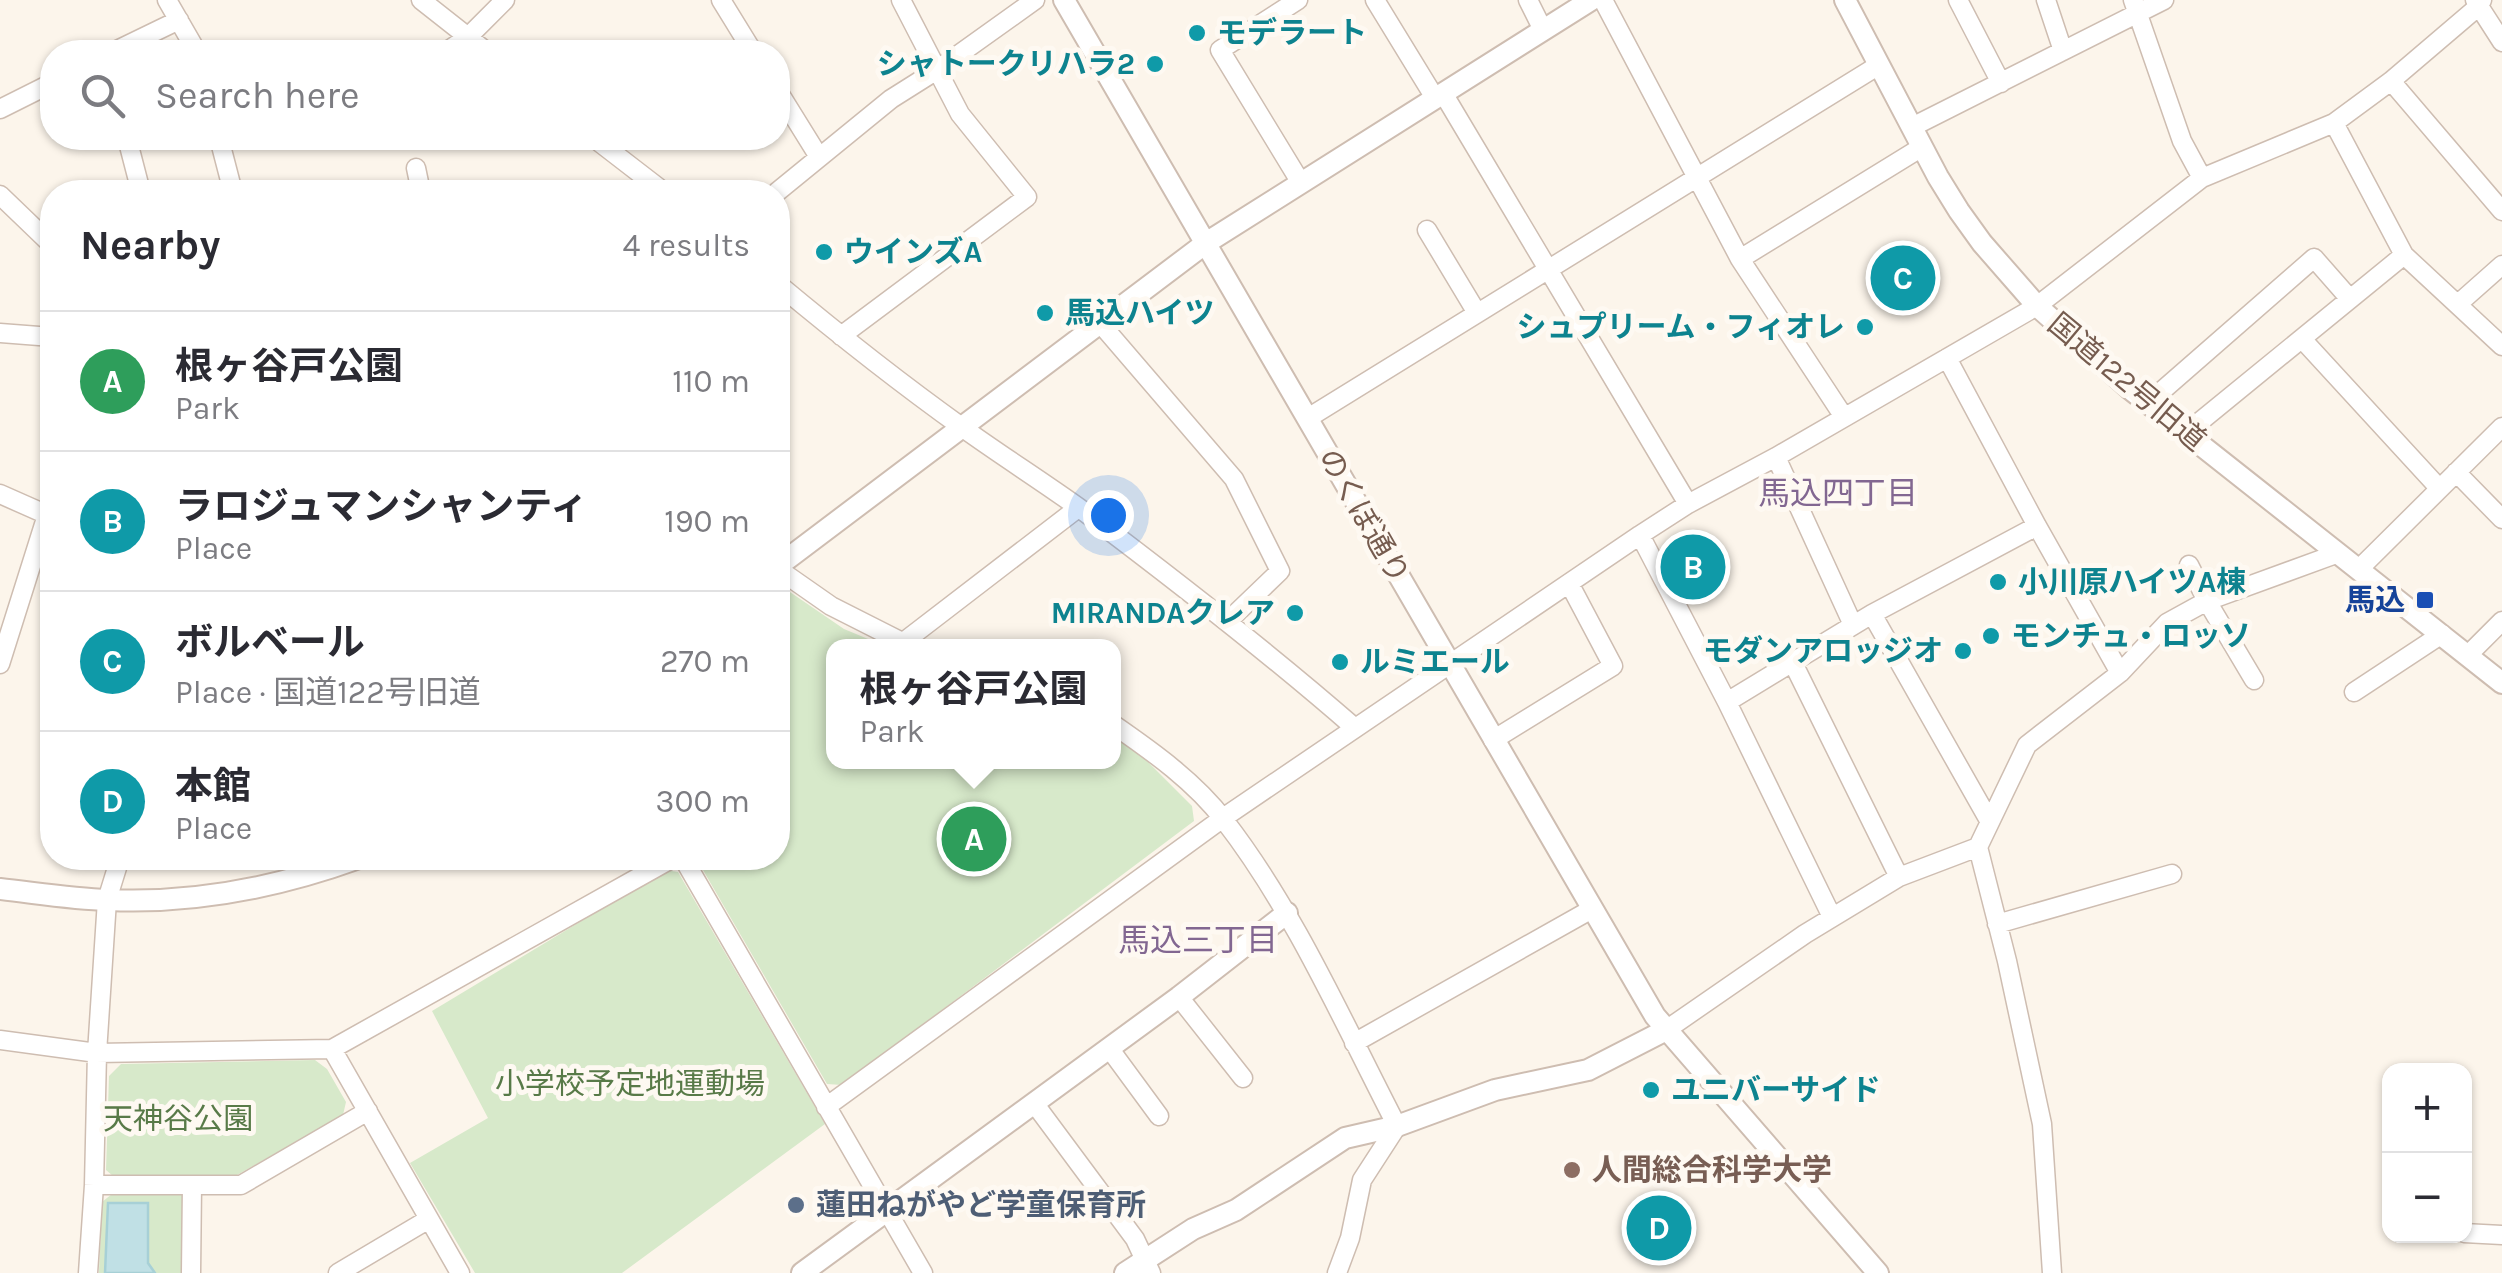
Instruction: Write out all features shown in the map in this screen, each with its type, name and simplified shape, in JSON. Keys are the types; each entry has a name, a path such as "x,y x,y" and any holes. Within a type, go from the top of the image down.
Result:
{"street":[{"path":"167,0 190,40"},
{"path":"421,0 472,40"},
{"path":"464,40 505,0"},
{"path":"721,0 746,40"},
{"path":"842,336 1026,196 960,114 901,0"},
{"path":"790,181 891,99 1035,0"},
{"name":"のくぼ通り","path":"1064,0 1655,1016 1878,1273"},
{"path":"1298,0 1220,50 1301,183"},
{"path":"1375,0 1550,270 1688,504"},
{"path":"1528,0 1543,30"},
{"path":"790,558 1206,242 1591,0"},
{"path":"1602,0 1740,259 1844,417"},
{"name":"国道122号旧道","path":"1845,0 1948,194 1982,243 2037,306 2186,434 2502,683"},
{"path":"1958,0 2001,83"},
{"path":"2046,0 2063,51"},
{"path":"1912,128 2063,51 2136,6 2164,0"},
{"path":"826,1107 1223,818 1688,504 2037,306 2202,178 2334,123 2391,82 2479,2 2502,42"},
{"path":"2136,6 2182,141 2202,178"},
{"path":"138,40 179,20"},
{"path":"1308,418 1880,65"},
{"path":"2391,82 2502,211"},
{"path":"0,109 40,89"},
{"path":"790,111 818,157"},
{"path":"2334,123 2404,255 2502,346"},
{"path":"1740,259 1922,148"},
{"path":"130,150 138,180"},
{"path":"223,150 230,180"},
{"path":"610,150 648,180"},
{"path":"416,168 418,180"},
{"path":"0,195 40,233"},
{"path":"1428,230 1478,313"},
{"path":"2186,434 2404,255"},
{"path":"2148,403 2314,258 2350,299"},
{"path":"2458,304 2502,265"},
{"path":"790,294 962,427 1228,621 1354,728"},
{"path":"1100,323 1234,479 1280,571 1228,621"},
{"path":"0,333 40,337"},
{"path":"2302,339 2439,488"},
{"path":"1947,358 2120,674"},
{"path":"2360,568 2502,428"},
{"path":"1776,457 1853,625"},
{"path":"2456,472 2502,519"},
{"path":"0,494 40,512"},
{"path":"914,639 1078,508"},
{"path":"1727,702 1872,614 2037,526"},
{"path":"1640,535 1832,917"},
{"path":"0,664 40,546"},
{"path":"2052,1273 2042,1124 1978,847 2028,745 2120,674 2168,623 2207,601 2336,554"},
{"path":"2189,566 2254,680"},
{"path":"790,576 831,606 894,639"},
{"path":"1494,740 1614,666 1569,584"},
{"path":"1872,614 1990,822"},
{"path":"2468,655 2502,621"},
{"path":"2354,692 2442,634"},
{"path":"1793,662 1899,877"},
{"path":"1121,730 1173,768 1223,818 1286,913 1396,1126"},
{"path":"1125,1273 1147,1267 1193,1230 1236,1210 1345,1138 1396,1126 1494,1090 1588,1070 1666,1030 1832,917 1899,877 1978,847"},
{"path":"88,1273 107,900 116,870"},
{"path":"0,890 107,900 192,898 327,870"},
{"path":"0,1040 97,1053 332,1049 652,870"},
{"path":"689,870 923,1273"},
{"path":"1997,924 2172,874"},
{"path":"1354,1043 1592,909"},
{"path":"802,1273 1179,997 1286,913"},
{"path":"1179,997 1243,1078"},
{"path":"1109,1048 1160,1116"},
{"path":"332,1049 460,1273"},
{"path":"1034,1103 1135,1239 1147,1267"},
{"path":"94,1185 241,1185 368,1111"},
{"path":"1337,1273 1350,1238 1362,1180 1396,1126"},
{"path":"191,1273 192,1185"},
{"path":"338,1273 429,1219"},
{"path":"2472,1234 2502,1236"}],"green space":[{"path":"790,592 844,629 868,639 826,639 826,769 1121,769 1121,739 1192,806 1194,821 842,1085 827,1084 703,870 790,870"},
{"name":"小学校予定地運動場","path":"666,870 678,872 825,1124 622,1273 475,1273 410,1163 488,1118 432,1011"},
{"name":"天神谷公園","path":"315,1060 327,1069 346,1102 343,1115 237,1175 113,1176 106,1170 109,1076 121,1064"},
{"path":"112,1194 188,1195 187,1273 99,1273 102,1202"}],"water":[{"path":"108,1203 148,1203 148,1263 155,1273 105,1273"}],"place":[{"name":"モデラート","path":"1197,33"},
{"name":"シャトークリハラ2","path":"1155,64"},
{"name":"ウインズA","path":"824,252"},
{"name":"ボルベール","path":"1903,278"},
{"name":"馬込ハイツ","path":"1045,313"},
{"name":"シュプリーム・フィオレ","path":"1865,327"},
{"name":"ラロジュマンシャンティ","path":"1693,567"},
{"name":"小川原ハイツA棟","path":"1998,582"},
{"name":"馬込","path":"2425,600"},
{"name":"MIRANDAクレア","path":"1295,613"},
{"name":"モンチュ・ロッソ","path":"1991,636"},
{"name":"モダンアロッジオ","path":"1963,651"},
{"name":"ルミエール","path":"1340,662"},
{"name":"根ヶ谷戸公園","path":"974,839"},
{"name":"ユニバーサイド","path":"1651,1090"},
{"name":"人間総合科学大学","path":"1572,1170"},
{"name":"蓮田ねがやど学童保育所","path":"796,1205"},
{"name":"本館","path":"1659,1228"}],"district":[{"name":"馬込四丁目","path":"1838,493"},
{"name":"馬込三丁目","path":"1198,940"}]}
